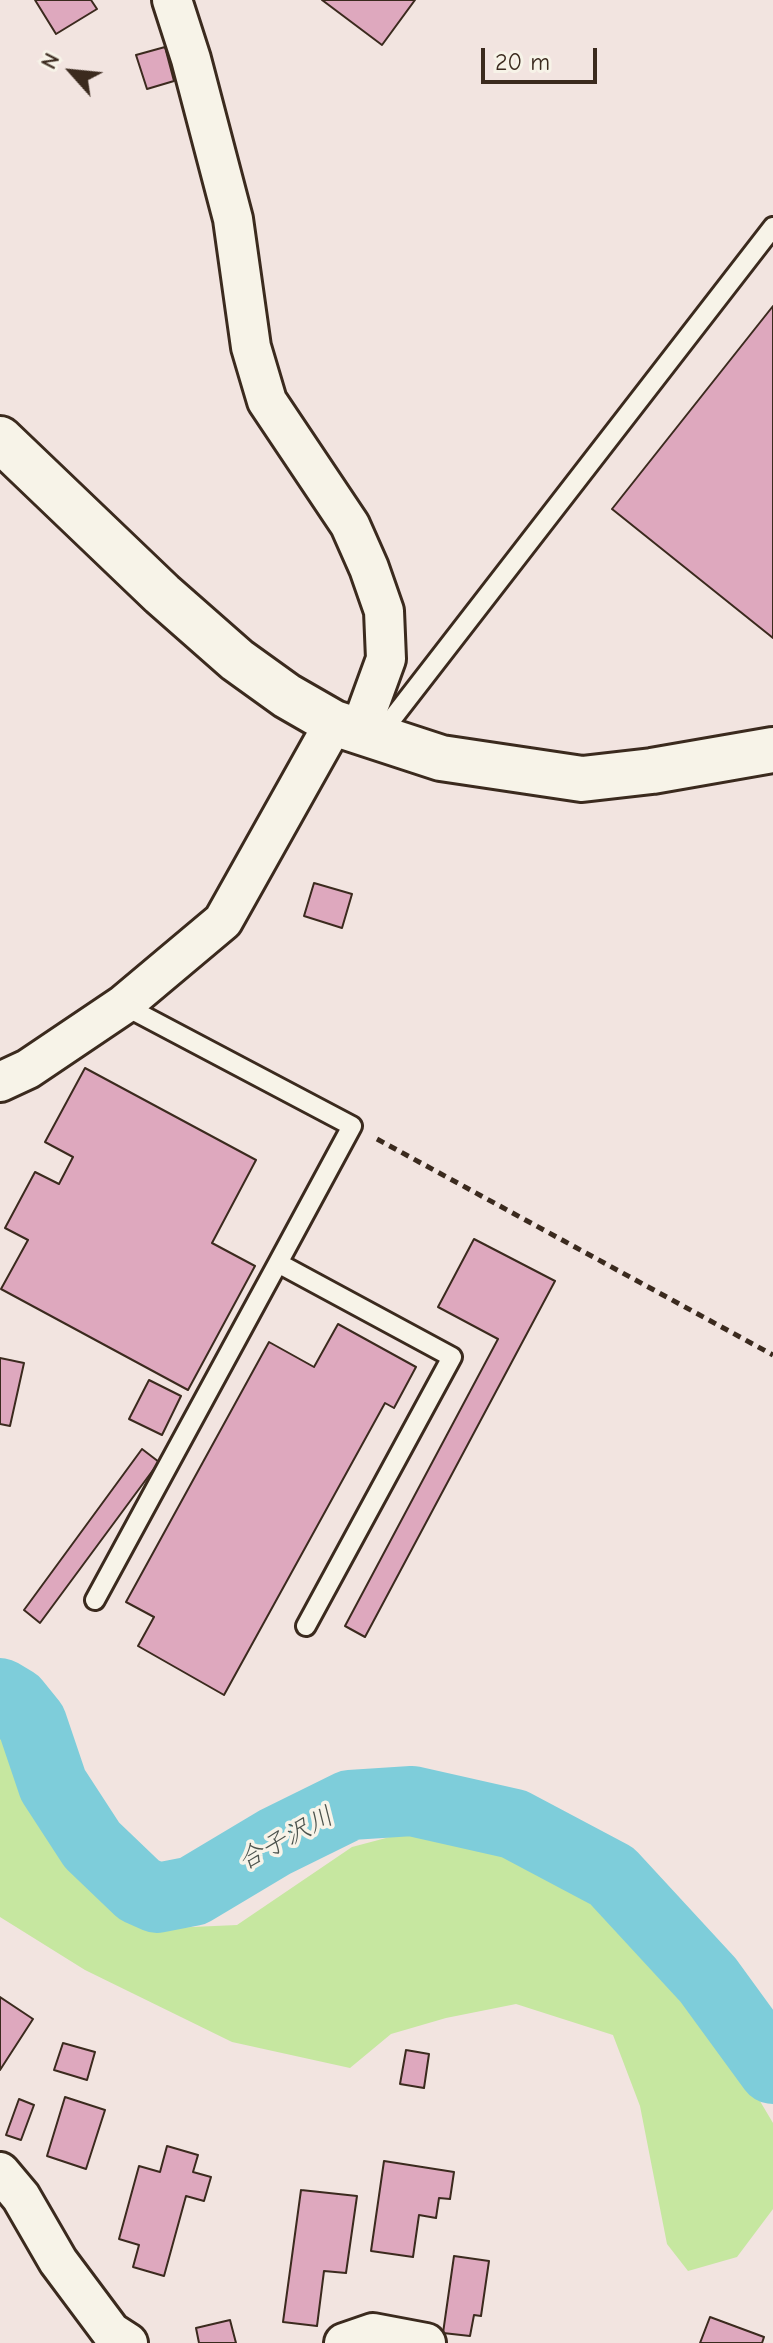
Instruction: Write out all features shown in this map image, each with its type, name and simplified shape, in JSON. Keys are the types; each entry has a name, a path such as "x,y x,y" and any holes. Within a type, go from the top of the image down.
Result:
{"street":[{"path":"0,1082 28,1069 123,1005 223,921 356,732 386,659 384,611 350,525 267,401 251,347 233,219 191,59 172,0"},
{"path":"0,439 162,594 237,660 287,696 356,732 441,758 582,779 652,771 773,750"},
{"path":"0,2172 21,2197 58,2261 111,2332 128,2343"},
{"path":"344,2343 373,2333 426,2343"}],"lane":[{"path":"356,732 773,227"},
{"path":"95,1600 352,1126 123,1005"},
{"path":"278,1263 452,1357 306,1626"}],"path":[{"path":"352,1126 773,1355"}],"green space":[{"path":"0,1715 21,1733 34,1786 61,1852 147,1929 237,1925 352,1847 420,1829 491,1847 610,1903 688,1980 773,2123 773,2209 737,2257 688,2271 667,2244 640,2106 613,2035 516,2004 446,2018 391,2034 350,2068 232,2042 85,1970 0,1917"}],"building":[{"path":"35,0 91,0 97,9 56,34"},
{"path":"322,0 415,0 382,45"},
{"path":"165,47 174,81 147,89 136,55"},
{"path":"773,306 773,638 612,509"},
{"path":"314,883 352,894 342,928 304,916"},
{"path":"85,1068 256,1160 212,1243 255,1266 188,1390 1,1289 28,1240 5,1228 35,1172 59,1184 73,1157 45,1142"},
{"path":"474,1239 555,1281 365,1637 345,1626 498,1339 438,1307"},
{"path":"338,1324 416,1367 394,1408 385,1403 224,1695 138,1646 154,1617 126,1602 269,1342 314,1367"},
{"path":"0,1358 24,1363 10,1426 0,1424"},
{"path":"149,1380 181,1396 162,1435 129,1419"},
{"path":"142,1449 159,1462 40,1623 24,1610"},
{"path":"0,1997 33,2019 0,2070"},
{"path":"63,2043 95,2052 87,2080 54,2070"},
{"path":"406,2050 429,2054 424,2088 400,2084"},
{"path":"65,2097 105,2110 86,2169 47,2156"},
{"path":"19,2099 34,2105 21,2140 6,2135"},
{"path":"167,2146 198,2155 193,2172 211,2177 204,2201 186,2196 164,2276 133,2267 139,2245 119,2239 139,2166 160,2172"},
{"path":"384,2161 454,2172 450,2199 439,2198 436,2218 419,2215 413,2257 371,2251"},
{"path":"301,2190 357,2196 346,2273 324,2271 317,2326 283,2322"},
{"path":"454,2256 489,2261 481,2316 474,2315 470,2336 443,2333"},
{"path":"710,2317 764,2337 762,2343 700,2343"},
{"path":"230,2320 236,2343 199,2343 196,2328"}],"waterway":[{"name":"合子沢川","path":"0,1693 15,1702 32,1723 53,1785 92,1845 139,1890 157,1898 193,1891 275,1842 350,1805 412,1801 514,1824 612,1876 708,1980 773,2069"}]}
